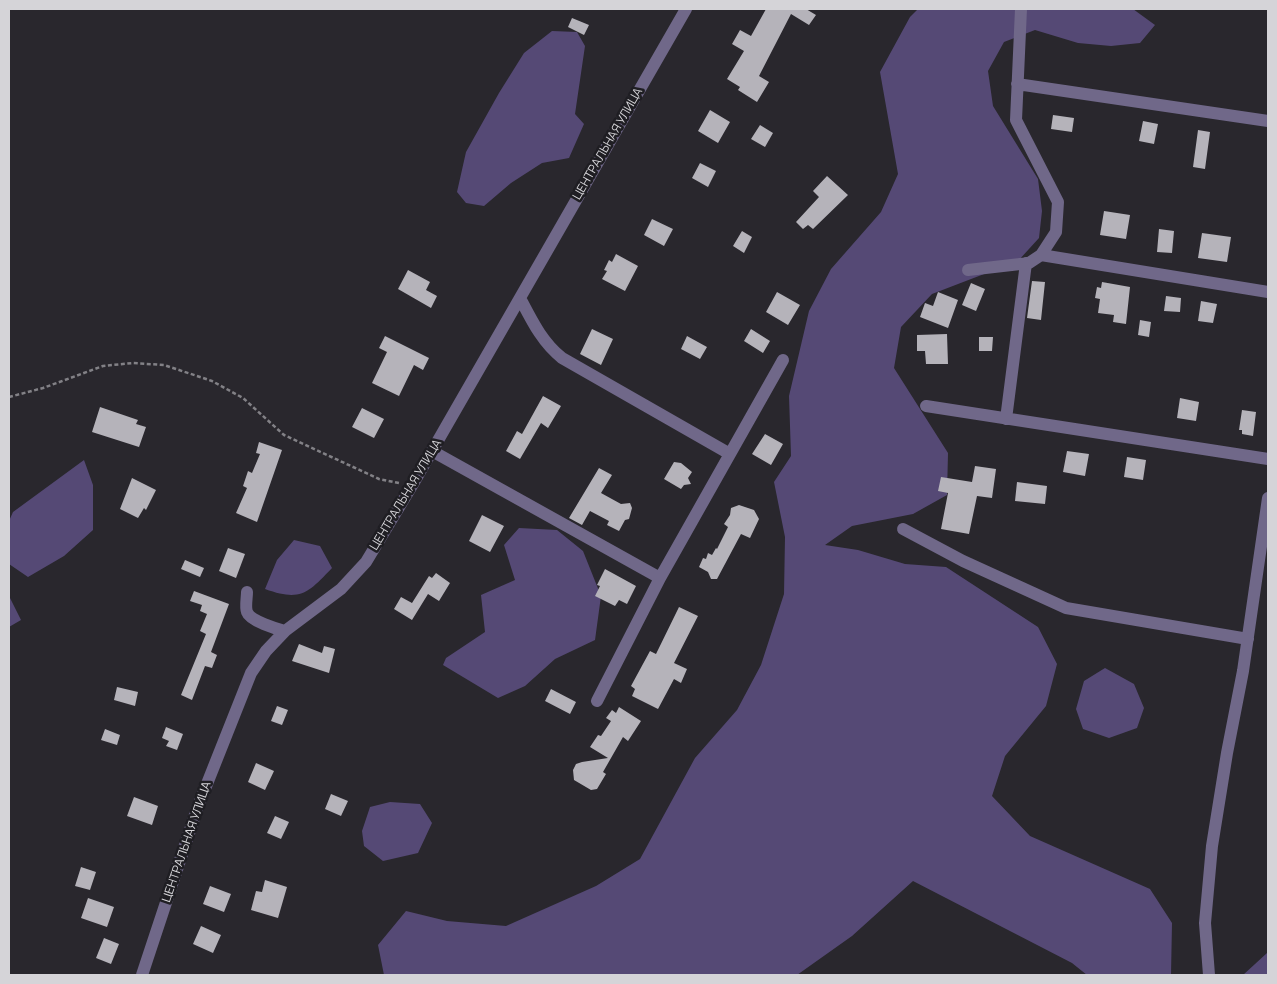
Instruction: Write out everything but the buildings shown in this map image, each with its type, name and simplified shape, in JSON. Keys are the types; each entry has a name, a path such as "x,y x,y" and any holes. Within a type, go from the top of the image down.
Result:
{"street":[{"name":"ЦЕНТРАЛЬНАЯ УЛИЦА","path":"142,975 197,808 251,673 266,651 285,631 341,590 366,562 414,484 685,9"},
{"path":"968,270 1026,263 1041,255 1056,232 1058,202 1016,120 1021,9"},
{"path":"1017,84 1268,120"},
{"path":"1041,255 1268,292"},
{"path":"1006,419 1026,263"},
{"path":"520,298 538,332 550,348 562,358 730,454"},
{"path":"597,701 660,578 783,360"},
{"path":"926,406 1268,459"},
{"path":"432,451 660,578"},
{"path":"1209,975 1205,923 1212,846 1248,639 1268,498"},
{"path":"903,530 963,561 1066,608 1248,639"},
{"path":"247,592 246,611 249,616 270,627 285,631"}],"path":[{"path":"9,397 43,388 103,366 132,363 164,365 212,382 243,398 284,435 292,439 379,479 396,483 414,484"}],"shaded area":[{"path":"918,9 1133,9 1155,25 1140,43 1111,46 1078,43 1035,30 1004,42 988,71 993,106 1038,179 1042,211 1039,238 1018,261 932,294 901,327 894,368 948,453 947,495 913,514 852,526 825,545 858,550 905,564 946,567 1038,627 1057,664 1046,706 1005,756 992,796 1030,836 1150,889 1172,923 1171,975 1087,975 1072,963 913,881 852,936 797,975 384,975 378,945 406,911 447,921 506,926 596,886 640,859 695,758 737,710 761,665 784,594 785,537 774,482 791,456 789,396 809,311 831,269 881,212 898,174 880,72 910,17"},
{"path":"552,31 577,32 585,46 575,114 584,124 569,158 542,163 511,183 484,206 466,203 457,192 466,152 524,53"},
{"path":"84,460 93,485 93,530 64,556 28,577 9,564 9,521 13,512"},
{"path":"519,528 557,530 583,551 601,596 595,640 555,659 525,686 498,698 443,665 446,658 485,632 481,595 515,580 504,545"},
{"path":"294,540 320,546 332,568 316,584 303,593 287,595 265,589 277,560"},
{"path":"9,596 21,620 9,627"},
{"path":"1105,668 1134,684 1144,708 1137,728 1109,738 1083,729 1076,709 1084,681"},
{"path":"390,802 420,804 432,823 418,853 383,861 364,846 362,831 370,807"},
{"path":"1267,953 1268,975 1243,975"}]}
